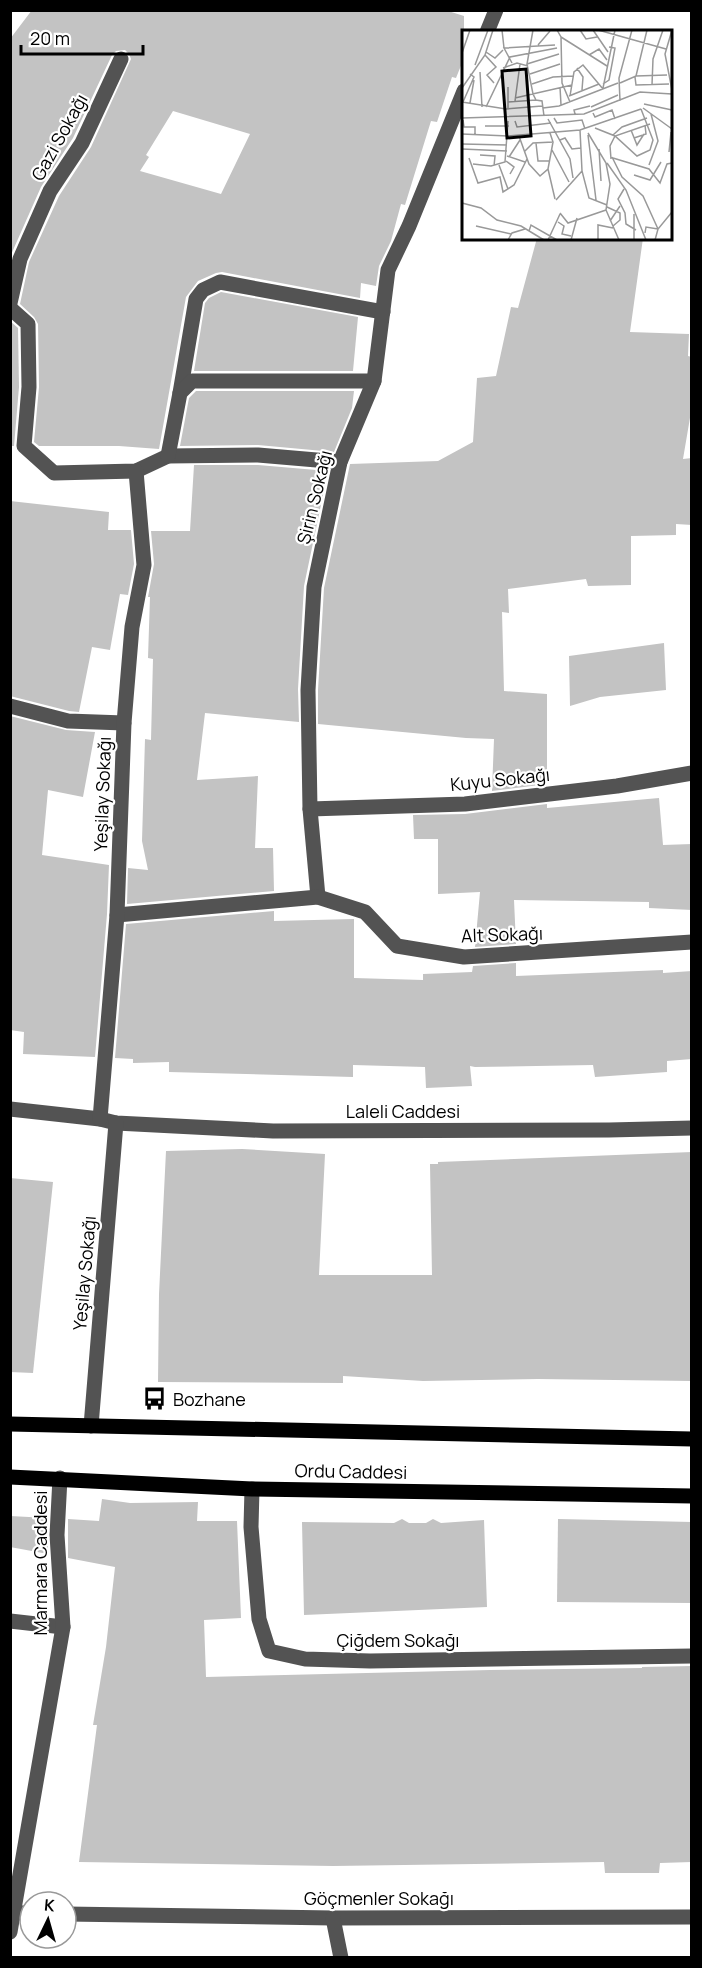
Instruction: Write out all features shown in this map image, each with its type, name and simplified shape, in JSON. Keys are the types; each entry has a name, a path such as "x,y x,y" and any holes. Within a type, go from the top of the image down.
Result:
{"main road":[{"path":"10,1424 692,1439"},
{"name":"Ordu Caddesi","path":"10,1476 252,1489 692,1496"}],"street":[{"path":"488,30 496,10"},
{"name":"Gazi Sokağı","path":"121,59 82,143 50,191 20,259 10,305 28,324 29,387 24,446 54,473 136,471"},
{"name":"Şirin Sokağı","path":"318,897 310,808 308,690 314,588 340,462 374,381 388,270 409,226 462,96"},
{"path":"168,456 196,299 203,290 220,282 383,312"},
{"path":"180,393 192,381 374,381"},
{"path":"136,471 168,456 258,455 340,462"},
{"name":"Yeşilay Sokağı","path":"100,1119 117,915 124,723 132,627 144,565 136,471"},
{"path":"10,706 68,721 124,723"},
{"name":"Kuyu Sokağı","path":"310,808 465,804 617,786 692,772"},
{"name":"Alt Sokağı","path":"117,915 318,897 365,912 397,946 464,957 692,942"},
{"name":"Laleli Caddesi","path":"10,1109 100,1119 116,1123 273,1131 692,1128"},
{"name":"Yeşilay Sokağı","path":"91,1426 116,1123"},
{"name":"Marmara Caddesi","path":"10,1932 63,1627 57,1535 60,1478"},
{"name":"Çiğdem Sokağı","path":"252,1489 251,1527 259,1618 269,1652 305,1659 370,1661 692,1656"},
{"path":"10,1621 63,1627"},
{"name":"Göçmenler Sokağı","path":"78,1914 333,1918 692,1917"},
{"path":"333,1918 340,1958"}],"building":[{"path":"32,10 445,10 464,16 462,63 456,78 452,77 437,122 431,121 405,205 401,204 391,241 379,266 376,286 361,283 360,298 222,272 198,281 186,297 159,449 119,446 39,446 34,442 39,387 38,324 20,304 29,262 59,196 91,147 131,59 125,50 116,51 112,55 73,138 41,187 10,257 10,39","holes":["173,111 250,134 221,194 140,171 149,157 146,155"]},
{"path":"536,240 643,240 630,332 689,334 688,356 692,357 692,406 683,459 692,458 692,525 676,524 676,535 631,536 631,585 588,586 586,579 508,589 509,613 502,612 504,691 547,694 547,784 492,791 494,739 318,724 318,690 324,588 350,464 438,461 473,442 477,378 496,376 511,307 518,308"},
{"path":"221,292 358,317 353,371 194,371 205,303 209,298"},
{"path":"10,321 18,328 19,387 14,446 10,446"},
{"path":"196,391 354,391 352,408 334,452 258,445 180,446 189,398"},
{"path":"194,465 258,465 328,471 304,586 298,689 299,722 205,713 197,780 258,776 255,848 273,848 274,891 127,904 128,868 148,870 142,841 145,739 151,740 153,659 148,658 150,597 148,597 154,564 151,531 190,531"},
{"path":"10,501 109,512 108,530 131,530 134,564 128,595 120,594 110,650 92,647 79,712 10,696"},
{"path":"664,643 666,690 600,697 570,706 569,656"},
{"path":"10,716 66,730 95,732 83,797 48,790 42,855 109,865 95,1057 23,1054 24,1032 10,1030"},
{"path":"659,798 663,845 692,844 692,910 649,908 649,902 514,900 516,944 475,947 480,892 438,894 438,839 414,839 413,815 465,814 547,804 547,808"},
{"path":"274,911 274,921 354,919 354,978 423,980 423,974 472,972 473,966 516,963 516,976 663,970 663,973 692,971 692,1059 667,1061 667,1072 595,1077 593,1065 470,1066 472,1086 426,1088 425,1067 353,1065 353,1077 169,1072 169,1062 133,1063 133,1059 115,1058 126,924"},
{"path":"242,1149 325,1154 319,1275 432,1275 430,1164 692,1152 692,1381 538,1379 423,1381 343,1376 343,1383 158,1382 159,1294 166,1151"},
{"path":"10,1178 53,1182 33,1373 10,1372"},
{"path":"102,1499 130,1503 198,1502 197,1521 237,1521 241,1618 204,1620 206,1677 692,1666 692,1862 660,1863 659,1873 605,1873 604,1862 333,1866 79,1862 97,1725 93,1725 106,1647 115,1567 68,1558 68,1519 99,1521"},
{"path":"10,1516 48,1518 48,1554 10,1547"},
{"path":"402,1519 409,1523 426,1523 433,1519 441,1523 484,1520 487,1607 304,1615 302,1522 394,1523"},
{"path":"558,1519 692,1522 692,1603 557,1602"}],"place":[{"name":"Bozhane","path":"155,1399"}]}
